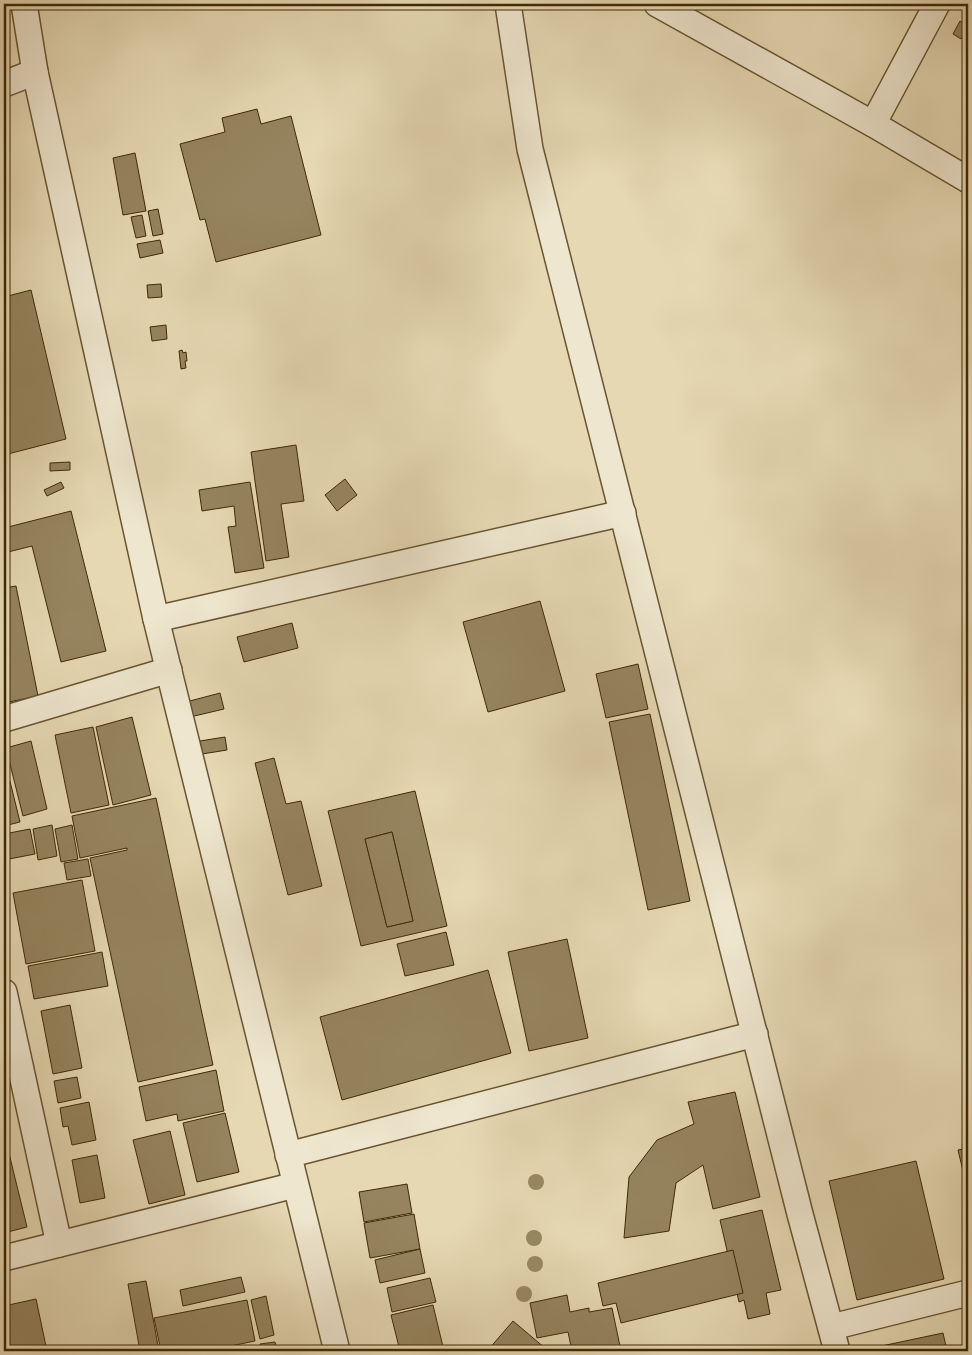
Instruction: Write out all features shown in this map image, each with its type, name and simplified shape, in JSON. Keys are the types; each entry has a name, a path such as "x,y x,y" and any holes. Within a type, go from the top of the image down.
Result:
{"street":[{"path":"24,4 35,72 156,619 336,1351"},
{"path":"508,4 530,148 837,1351"},
{"path":"657,4 873,124 968,180"},
{"path":"873,124 937,4"},
{"path":"4,84 35,72"},
{"path":"156,619 622,513"},
{"path":"4,720 169,670"},
{"path":"4,992 59,1244"},
{"path":"288,1155 755,1034"},
{"path":"4,1258 295,1185"},
{"path":"832,1327 968,1293"}],"building":[{"path":"960,21 968,26 961,39 953,34"},
{"path":"257,109 261,124 291,116 321,235 216,262 205,219 200,220 180,144 225,132 222,118"},
{"path":"135,153 146,211 123,215 113,158"},
{"path":"158,209 163,234 153,236 148,211"},
{"path":"142,215 146,236 136,238 131,217"},
{"path":"160,240 163,253 140,258 137,244"},
{"path":"161,284 162,297 148,298 147,285"},
{"path":"31,290 66,439 4,455 4,297"},
{"path":"166,325 167,339 152,341 150,327"},
{"path":"182,350 183,353 186,352 187,361 185,361 186,368 181,369 179,351"},
{"path":"296,445 304,501 281,504 289,557 266,561 251,452"},
{"path":"70,462 70,470 50,471 50,463"},
{"path":"345,479 357,495 337,511 325,495"},
{"path":"61,482 64,488 47,496 44,490"},
{"path":"250,482 264,568 235,573 228,527 236,526 234,506 202,511 199,490"},
{"path":"71,511 106,651 61,662 32,546 4,553 4,528"},
{"path":"16,586 38,696 4,703 4,588"},
{"path":"540,601 565,691 488,712 463,622"},
{"path":"292,623 298,648 244,662 237,637"},
{"path":"638,664 648,709 606,718 596,674"},
{"path":"220,693 224,709 190,717 186,702"},
{"path":"650,714 690,901 648,910 609,722"},
{"path":"132,717 151,795 113,805 96,727"},
{"path":"93,727 109,805 71,813 55,735"},
{"path":"225,737 227,750 202,754 200,741"},
{"path":"31,741 47,809 23,816 6,748"},
{"path":"4,757 20,822 4,826"},
{"path":"274,758 286,804 301,801 322,886 288,895 255,763"},
{"path":"415,791 447,926 361,946 328,811","holes":["392,832 413,921 387,927 365,839"]},
{"path":"156,798 213,1065 138,1082 90,858 127,850 127,848 80,858 72,816"},
{"path":"52,825 57,856 38,860 33,829"},
{"path":"72,825 78,859 61,862 55,829"},
{"path":"30,829 35,854 4,860 4,834"},
{"path":"392,832 413,921 387,927 365,839"},
{"path":"88,859 91,876 67,880 64,863"},
{"path":"82,880 95,951 26,964 13,893"},
{"path":"446,932 454,965 405,976 397,944"},
{"path":"567,939 588,1038 529,1051 508,952"},
{"path":"102,952 108,986 34,999 28,966"},
{"path":"488,970 511,1053 342,1100 320,1017"},
{"path":"70,1005 82,1068 53,1074 41,1011"},
{"path":"216,1070 224,1111 178,1121 177,1114 146,1121 139,1087"},
{"path":"77,1077 81,1098 58,1103 54,1081"},
{"path":"735,1092 760,1197 713,1209 703,1165 676,1183 669,1231 624,1238 629,1177 657,1140 694,1124 688,1102"},
{"path":"89,1102 96,1140 72,1145 68,1126 63,1127 60,1108"},
{"path":"225,1113 239,1172 197,1182 183,1123"},
{"path":"170,1131 185,1195 149,1204 133,1140"},
{"path":"4,1133 27,1227 4,1233"},
{"path":"968,1148 968,1192 958,1150"},
{"path":"97,1155 105,1198 80,1203 72,1160"},
{"path":"916,1161 944,1279 857,1300 829,1181"},
{"path":"407,1184 412,1213 364,1222 359,1192"},
{"path":"762,1210 781,1290 766,1293 770,1314 748,1319 744,1300 739,1302 720,1220"},
{"path":"414,1214 420,1249 370,1258 364,1223"},
{"path":"420,1249 425,1273 380,1283 375,1260"},
{"path":"733,1250 743,1293 621,1323 616,1303 603,1306 598,1283"},
{"path":"241,1277 245,1292 183,1306 180,1290"},
{"path":"430,1278 436,1302 392,1312 387,1288"},
{"path":"146,1281 159,1351 140,1351 128,1284"},
{"path":"567,1295 570,1312 589,1308 589,1312 612,1308 621,1351 572,1351 568,1332 537,1338 530,1303"},
{"path":"266,1296 274,1335 260,1339 251,1300"},
{"path":"36,1299 47,1351 4,1351 4,1306"},
{"path":"247,1300 255,1341 206,1351 161,1351 154,1318"},
{"path":"433,1305 444,1351 400,1351 391,1315"},
{"path":"513,1321 545,1348 542,1351 488,1350"},
{"path":"943,1333 947,1351 873,1351 872,1348"},
{"path":"275,1342 277,1351 261,1351 260,1344"}]}
